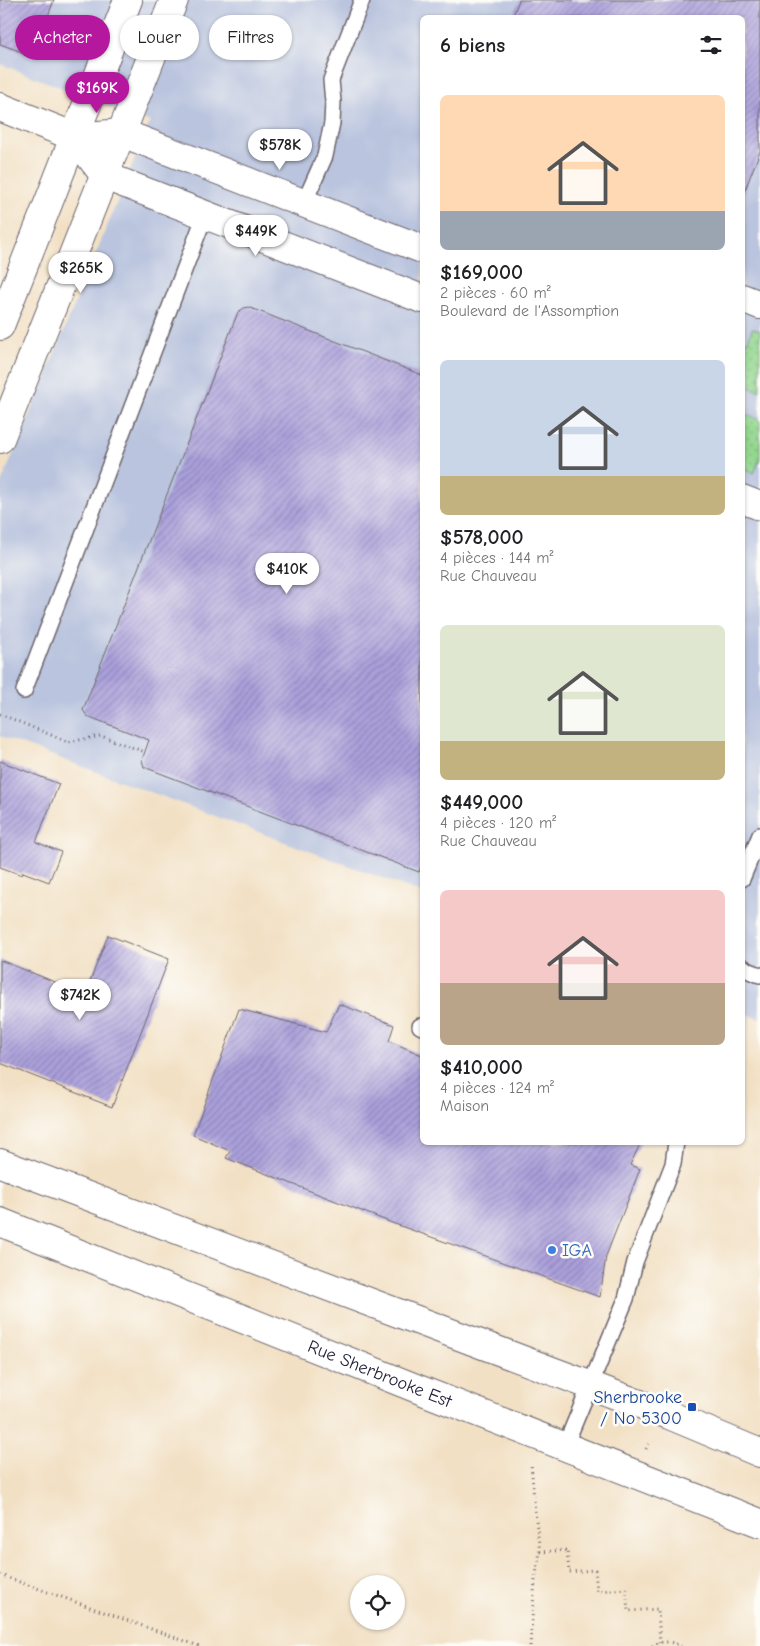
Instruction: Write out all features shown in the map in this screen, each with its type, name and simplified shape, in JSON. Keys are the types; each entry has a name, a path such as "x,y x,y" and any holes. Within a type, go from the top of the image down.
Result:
{"street":[{"path":"0,326 128,0"},
{"path":"0,439 174,0"},
{"path":"0,107 75,137 122,133 420,248"},
{"path":"75,137 105,176 420,298"},
{"path":"745,299 760,305"},
{"path":"745,500 760,506"},
{"path":"0,1163 669,1415 760,1453"},
{"name":"Rue Sherbrooke Est","path":"0,1222 760,1523"}],"lane":[{"path":"304,203 325,156 332,123 332,80 362,0"},
{"path":"24,691 205,215"},
{"path":"745,872 760,835"},
{"path":"745,969 760,975"},
{"path":"565,1446 626,1299 635,1262 673,1164 676,1145"}],"path":[{"path":"0,714 68,742 101,736 144,752"},
{"path":"530,1646 535,1580 540,1552 531,1461"},
{"path":"540,1552 567,1550 569,1572 595,1570 597,1591 626,1588 628,1611 658,1609 660,1642"},
{"path":"0,1575 199,1646"},
{"path":"652,1646 660,1642 674,1642 681,1646"}],"shaded area":[{"path":"0,0 760,0 760,1019 745,1013 745,15 420,15 420,892 0,736 0,486 150,122 0,64"}],"green space":[{"path":"752,328 760,331 760,391 745,386 745,341 748,342"},
{"path":"745,414 760,420 760,459 754,473 745,470"}],"building":[{"path":"0,0 54,0 48,15 15,15 15,49 0,44"},
{"path":"519,0 760,0 760,151 745,190 745,15 513,15"},
{"path":"248,307 420,374 419,872 144,767 142,760 149,740 87,716 83,710 238,312"},
{"path":"0,761 59,784 36,842 61,852 49,882 23,872 22,875 0,867"},
{"path":"108,935 169,959 112,1107 0,1063 0,960 85,994"},
{"path":"339,1004 394,1025 389,1041 420,1054 420,1145 640,1145 630,1165 640,1169 606,1256 600,1297 392,1223 226,1158 230,1151 193,1135 239,1009 326,1032"}],"place":[{"name":"IGA","path":"552,1250"},
{"name":"Sherbrooke / No 5300","path":"692,1407"}]}
